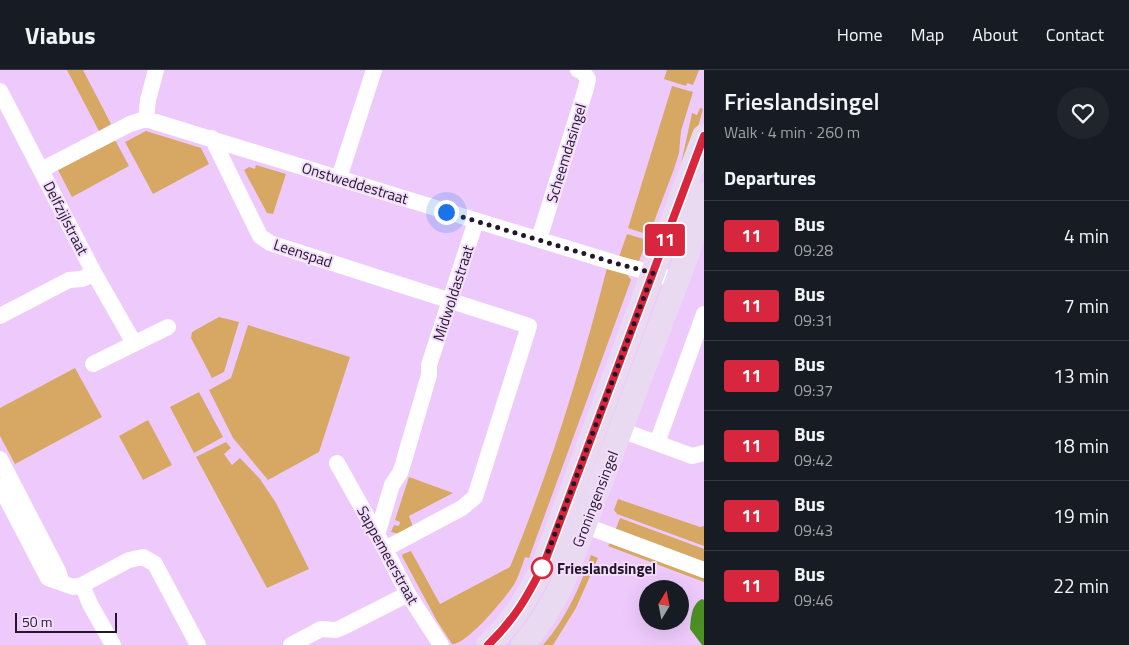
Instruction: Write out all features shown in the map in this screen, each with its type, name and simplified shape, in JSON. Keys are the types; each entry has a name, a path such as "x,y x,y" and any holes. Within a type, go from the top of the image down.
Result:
{"street":[{"path":"41,170 130,124 146,119 148,100 156,70"},
{"path":"339,178 374,70"},
{"name":"Scheemdasingel","path":"539,239 586,88 588,79 578,70"},
{"name":"Delfzijlstraat","path":"0,91 41,170 88,276 134,343"},
{"name":"Onstweddestraat","path":"146,119 676,280"},
{"name":"Groningensingel","path":"488,645 503,631 526,600 544,564 704,136"},
{"name":"Leenspad","path":"212,138 253,224 260,236 270,243 526,325 475,497 462,508 381,542"},
{"name":"Groningensingel","path":"523,645 536,631 550,610 586,526 676,280 699,229 704,195"},
{"path":"673,218 699,229"},
{"name":"Midwoldastraat","path":"381,542 392,485 400,473 403,464 429,376 429,365 452,300 476,220"},
{"path":"0,316 69,280 88,276"},
{"path":"0,328 75,289 88,276"},
{"path":"657,443 704,314"},
{"path":"93,364 168,327"},
{"path":"621,430 692,456 704,452"},
{"path":"0,459 58,571 62,583"},
{"name":"Sappemeerstraat","path":"337,463 408,594 441,645"},
{"path":"0,486 48,578 73,587 82,586 129,560 143,557 155,564 198,645"},
{"path":"562,517 704,570"},
{"path":"82,586 113,645"},
{"path":"315,645 330,637 336,630 408,594"},
{"path":"291,645 321,629 336,630"}],"shaded area":[{"path":"67,70 83,70 111,124 99,131"},
{"path":"667,70 699,70 693,85 687,83 686,86 664,79"},
{"path":"672,86 693,92 681,131 679,153 649,235 628,228"},
{"path":"700,108 703,109 695,138 680,169 692,113 697,115"},
{"path":"146,131 201,148 209,164 153,194 125,142"},
{"path":"114,138 129,166 72,197 58,170"},
{"path":"256,165 286,174 273,214 267,213 244,170 249,167 255,169"},
{"path":"627,234 647,240 639,261 619,257"},
{"path":"607,268 626,273 631,280 529,558 525,557 515,583 496,608 467,637 452,644 437,621 402,556 411,551 440,604 510,567 564,419"},
{"path":"219,317 239,322 224,372 212,378 191,338 192,332"},
{"path":"248,325 350,357 319,452 268,480 233,438 209,390 231,378"},
{"path":"75,368 102,417 15,464 0,436 0,408"},
{"path":"199,392 223,437 194,453 170,407"},
{"path":"148,420 172,465 143,480 119,436"},
{"path":"226,442 231,448 224,454 232,465 240,458 260,479 276,503 309,569 267,588 196,457"},
{"path":"409,477 453,493 409,516 413,527 399,534 391,532 394,525 399,526 400,522 395,520"},
{"path":"618,499 700,527 704,526 704,546 617,514 614,510"},
{"path":"620,518 704,549 704,565 615,531"},
{"path":"610,543 704,578 704,582 608,546"},
{"path":"591,555 598,558 576,608 553,645 543,645 559,624 572,602"},
{"path":"704,600 704,645 702,645 690,629 694,608 698,601"}],"bus line":[{"name":"11","path":"488,645 503,631 526,600 544,564 704,136"}],"place":[{"name":"Frieslandsingel","path":"542,568"}],"route":[{"path":"446,212 653,273 542,568"}]}
